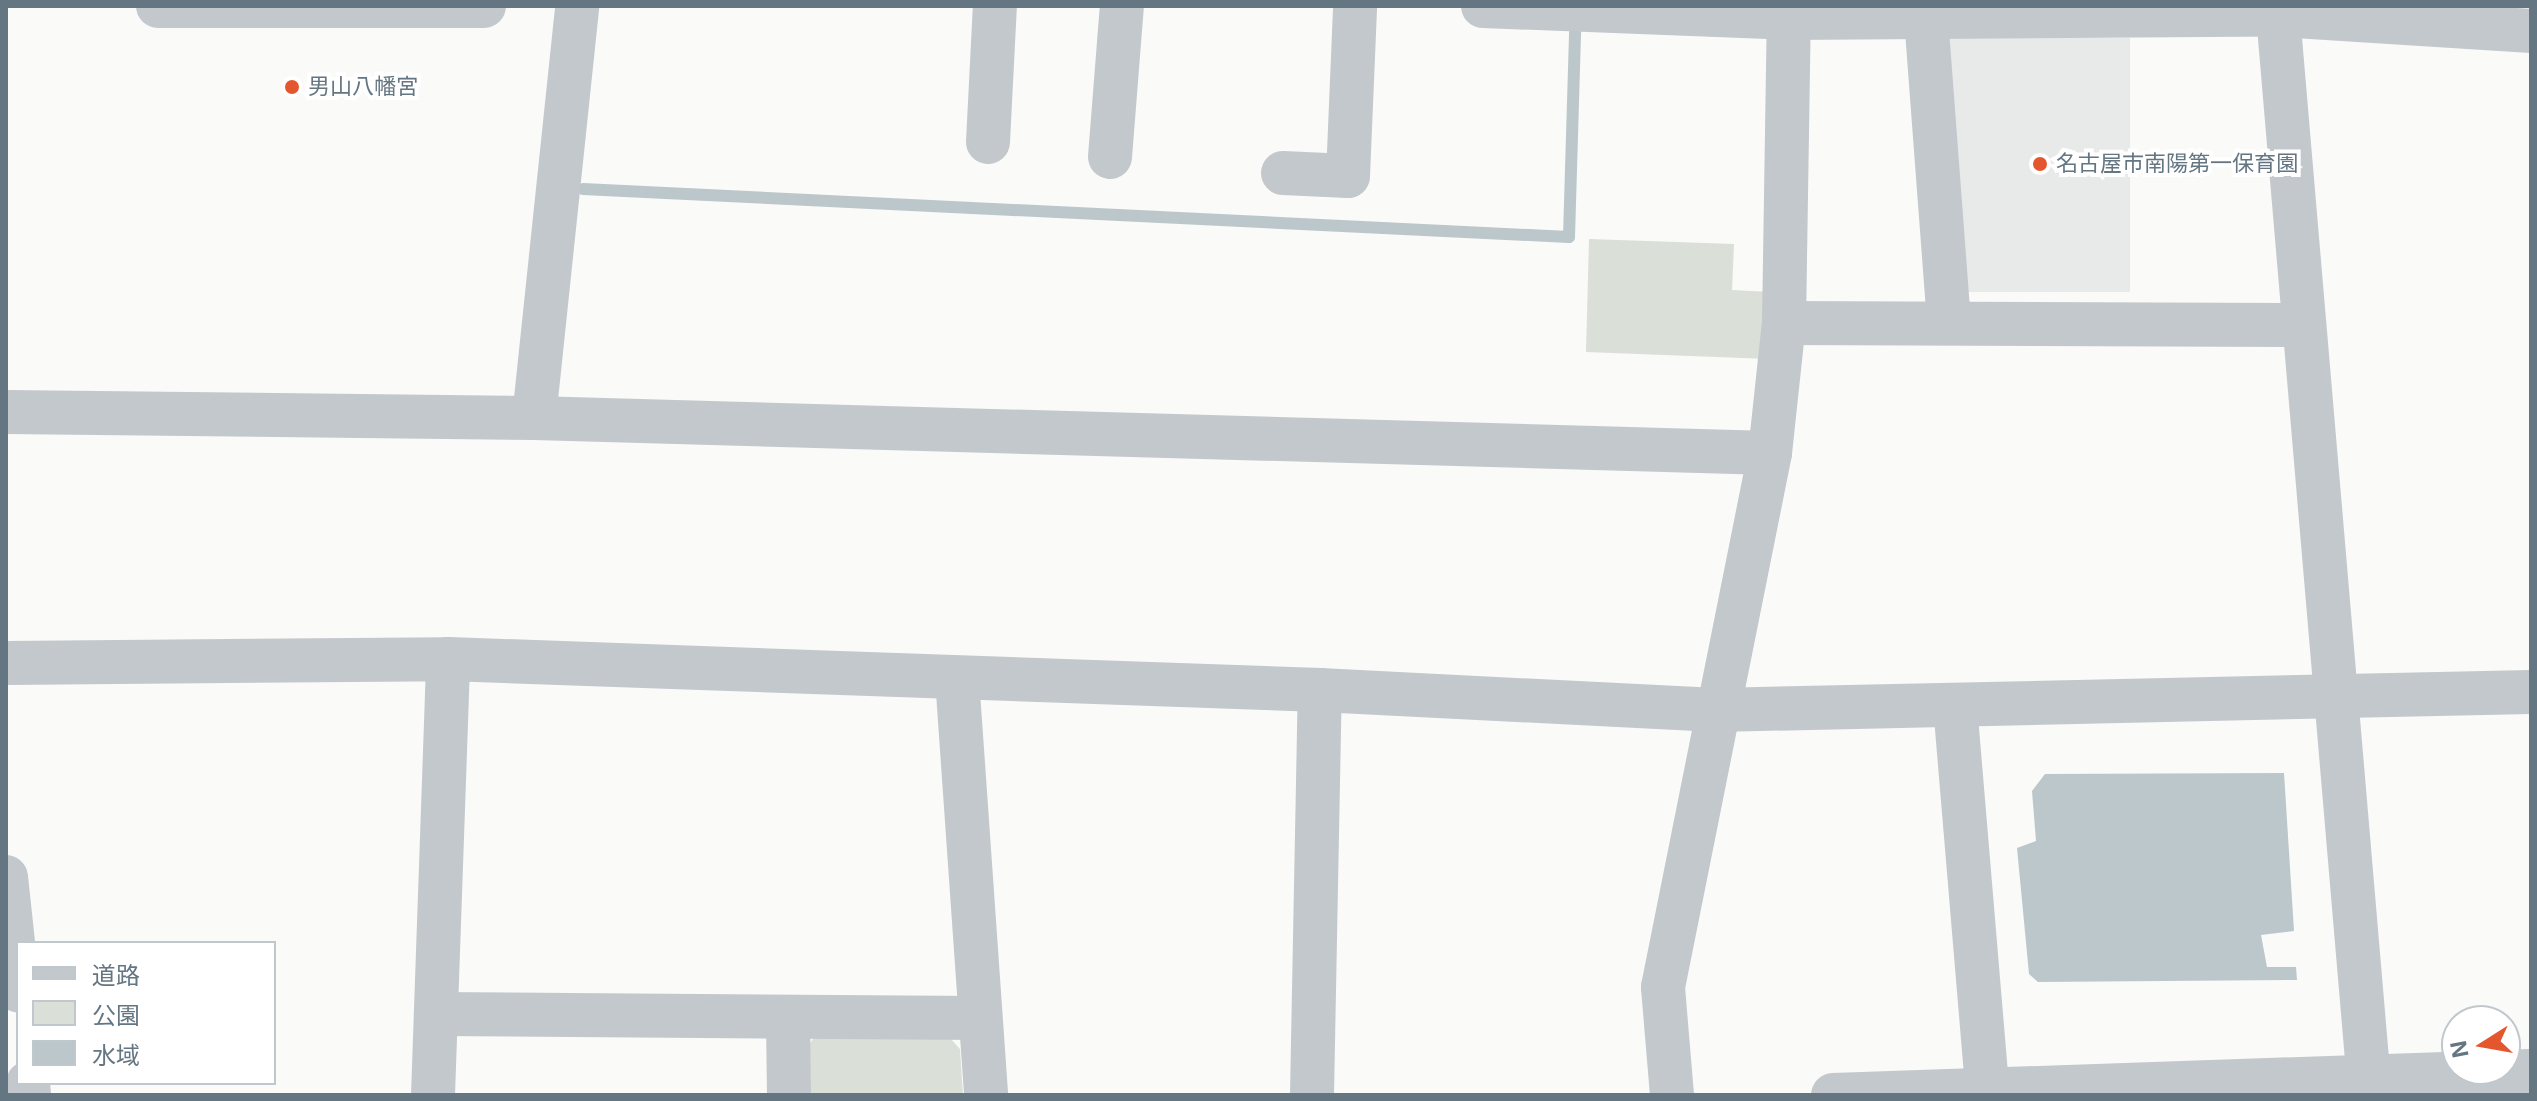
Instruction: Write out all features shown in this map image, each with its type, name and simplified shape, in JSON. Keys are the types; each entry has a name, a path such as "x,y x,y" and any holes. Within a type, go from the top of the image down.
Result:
{"street":[{"path":"158,6 484,6"},
{"path":"534,418 577,6"},
{"path":"988,142 995,6"},
{"path":"1110,157 1122,6"},
{"path":"1283,173 1348,176 1355,6"},
{"path":"1483,6 1926,17 2278,15 2531,31"},
{"path":"1672,1095 1663,987 1716,710 1770,453 1784,323 1789,12"},
{"path":"2278,15 2369,1085"},
{"path":"1926,17 1949,323"},
{"path":"1784,323 2304,325"},
{"path":"6,412 534,418 1770,453"},
{"path":"6,663 448,659 1320,690 1716,710 2531,692"},
{"path":"433,1095 448,659"},
{"path":"957,678 986,1095"},
{"path":"1312,1095 1320,690"},
{"path":"1955,705 1987,1088"},
{"path":"6,877 16,971"},
{"path":"436,1014 980,1018"},
{"path":"788,1017 789,1095"},
{"path":"1833,1095 1987,1088 2369,1085 2531,1071"}],"shaded area":[{"name":"名古屋市南陽第一保育園","path":"1935,38 2130,38 2130,292 1935,292"}],"green space":[{"path":"1589,239 1734,244 1732,290 1771,292 1769,359 1586,352"},
{"path":"816,1035 949,1037 960,1049 963,1095 804,1095 804,1051"}],"water":[{"path":"2284,773 2294,931 2261,935 2267,967 2296,967 2297,980 2038,982 2029,974 2017,848 2036,841 2032,791 2045,774"}],"waterway":[{"path":"583,189 1569,237 1575,32"}],"place":[{"name":"男山八幡宮","path":"292,87"},
{"name":"名古屋市南陽第一保育園","path":"2040,164"}]}
